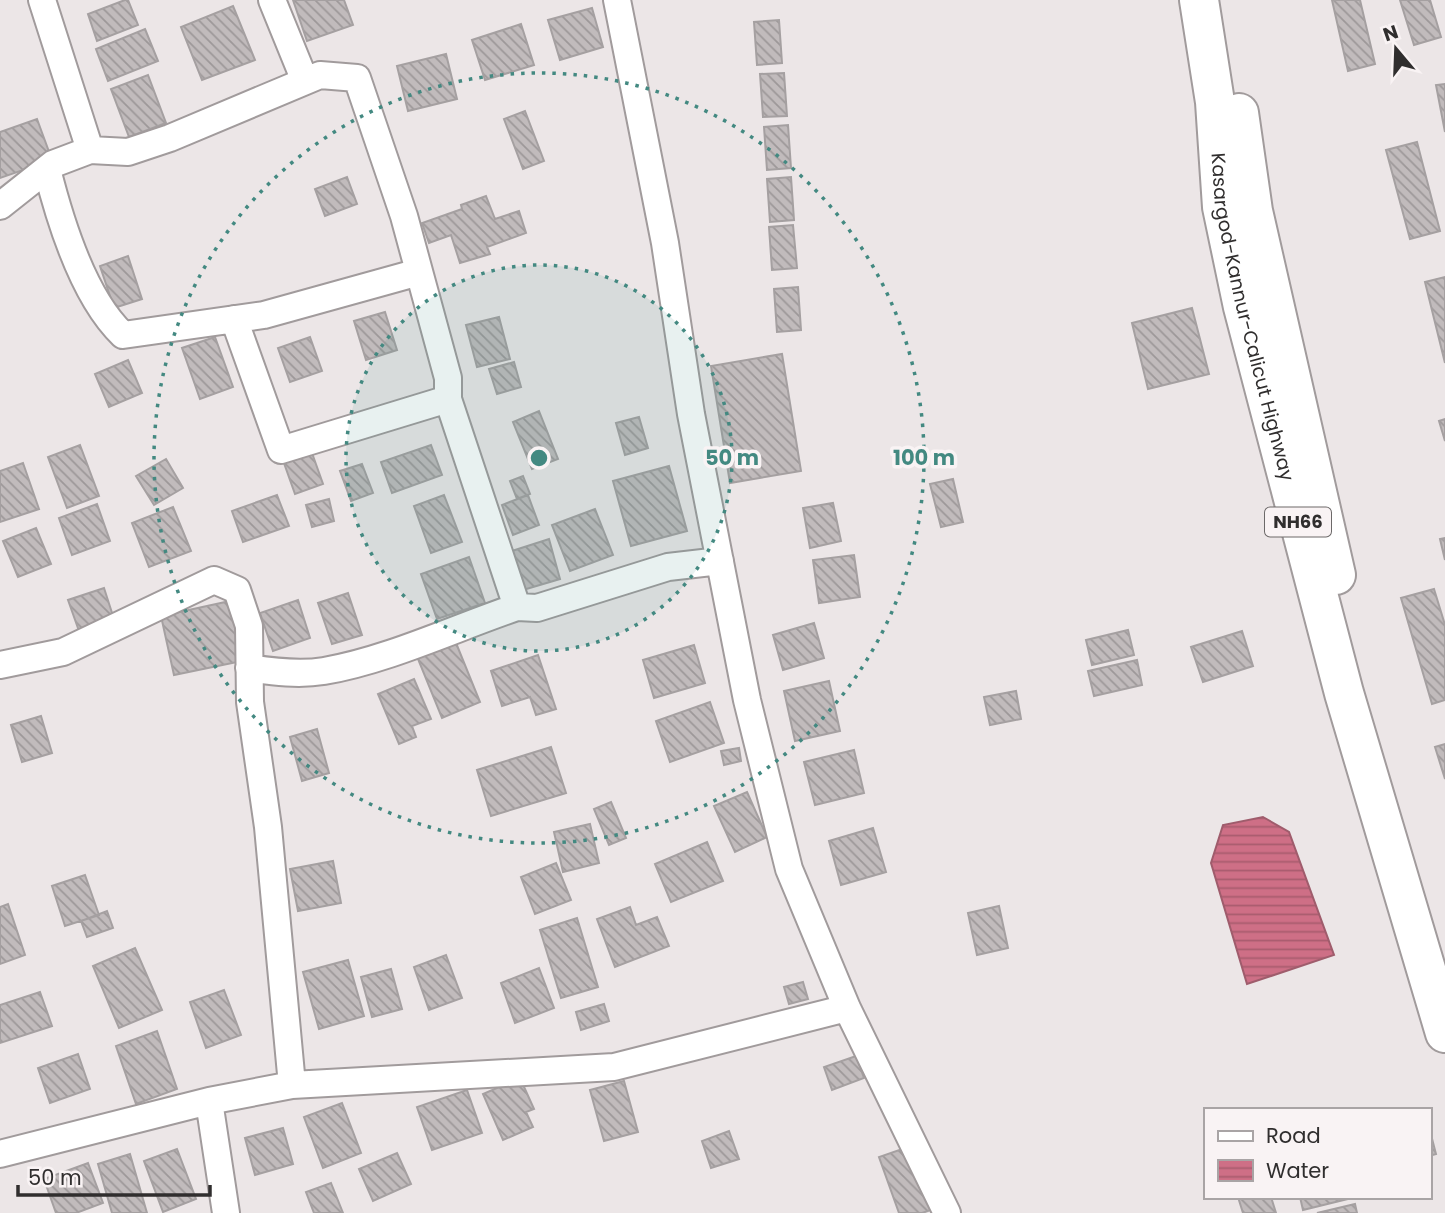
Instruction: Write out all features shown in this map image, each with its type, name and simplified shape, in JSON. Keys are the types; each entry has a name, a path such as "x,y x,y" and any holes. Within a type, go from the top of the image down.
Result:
{"highway":[{"name":"Kasargod-Kannur-Calicut Highway","path":"1199,0 1215,102 1222,207 1243,307 1344,693 1445,1033"},
{"name":"Kasargod-Kannur-Calicut Highway","path":"1225,0 1254,211 1343,603 1355,654 1392,768 1445,954"}],"street":[{"path":"42,0 90,150"},
{"path":"272,0 304,81"},
{"path":"617,0 665,243 691,414 747,700 789,870 847,1008 947,1213"},
{"path":"0,206 47,169 90,150 128,152 170,138 320,75 357,78 404,216 448,378 448,399 517,607"},
{"path":"47,169 56,207 89,285 110,323 123,335 264,315 419,272"},
{"path":"234,319 281,450 448,399"},
{"path":"249,668 279,673 323,671 385,653 517,607 537,608 668,567 720,561"},
{"path":"0,665 63,652 214,580 237,590 249,626 250,702 268,827 292,1085"},
{"path":"0,1154 209,1101 292,1085 614,1068 847,1008"},
{"path":"209,1101 226,1213"}],"water":[{"path":"1263,817 1289,832 1334,955 1247,984 1211,863 1223,825"}],"building":[{"path":"128,0 138,25 97,41 88,14"},
{"path":"293,0 344,0 353,25 307,41"},
{"path":"1332,0 1360,0 1375,64 1348,71"},
{"path":"1400,0 1430,0 1441,37 1414,45"},
{"path":"233,6 255,60 202,80 181,27"},
{"path":"592,8 603,47 560,60 548,20"},
{"path":"779,20 782,63 757,65 754,22"},
{"path":"521,24 534,65 485,80 472,40"},
{"path":"145,29 158,61 108,81 96,49"},
{"path":"446,54 457,99 408,111 397,66"},
{"path":"784,73 787,116 763,117 760,74"},
{"path":"148,75 166,123 129,137 111,89"},
{"path":"1445,84 1445,132 1436,85"},
{"path":"525,111 544,161 523,169 504,119"},
{"path":"37,119 52,160 0,178 0,132"},
{"path":"788,125 791,168 767,170 764,127"},
{"path":"1417,142 1440,231 1410,239 1386,150"},
{"path":"347,177 357,204 325,216 315,189"},
{"path":"791,177 794,220 770,222 767,179"},
{"path":"486,196 495,219 519,211 526,233 487,247 490,254 460,263 451,235 429,243 422,223 462,209 461,205"},
{"path":"793,225 797,268 772,270 769,227"},
{"path":"128,256 142,299 114,308 100,266"},
{"path":"1445,277 1445,363 1425,282"},
{"path":"798,287 801,330 777,332 774,289"},
{"path":"1192,308 1209,374 1148,389 1132,323"},
{"path":"385,312 397,350 366,360 354,321"},
{"path":"499,317 510,359 477,367 466,325"},
{"path":"215,337 233,387 200,399 182,348"},
{"path":"310,337 322,371 290,382 278,348"},
{"path":"782,354 801,471 730,483 711,366"},
{"path":"128,360 142,393 109,407 95,374"},
{"path":"514,362 521,387 497,394 489,369"},
{"path":"539,411 558,459 532,469 513,422"},
{"path":"639,417 648,448 625,455 616,423"},
{"path":"1445,419 1445,441 1439,421"},
{"path":"80,445 99,496 67,508 48,457"},
{"path":"431,445 442,475 392,493 381,462"},
{"path":"312,453 323,484 295,494 284,463"},
{"path":"166,459 183,488 154,505 136,476"},
{"path":"23,463 39,509 0,522 0,471"},
{"path":"362,464 373,493 351,501 340,471"},
{"path":"669,466 687,531 631,546 613,481"},
{"path":"523,476 530,494 517,499 510,481"},
{"path":"953,479 963,522 941,527 930,484"},
{"path":"277,495 289,526 243,542 232,511"},
{"path":"444,495 462,542 431,553 414,506"},
{"path":"528,495 539,525 513,535 502,505"},
{"path":"329,499 334,521 312,527 306,505"},
{"path":"833,503 841,541 810,548 803,508"},
{"path":"97,504 110,541 72,555 59,518"},
{"path":"173,507 191,551 149,567 132,523"},
{"path":"595,509 613,555 570,571 552,525"},
{"path":"36,528 51,564 18,577 3,541"},
{"path":"1445,538 1445,560 1440,539"},
{"path":"549,539 560,579 523,590 512,551"},
{"path":"854,555 860,597 819,603 813,560"},
{"path":"469,557 485,603 437,619 421,574"},
{"path":"104,588 114,619 79,631 68,600"},
{"path":"1434,589 1445,625 1445,700 1432,704 1401,598"},
{"path":"348,593 362,635 332,644 318,603"},
{"path":"298,600 310,638 273,651 260,613"},
{"path":"230,601 242,661 174,675 161,616"},
{"path":"814,623 824,658 783,670 773,635"},
{"path":"1128,630 1134,655 1092,665 1086,640"},
{"path":"1242,631 1253,666 1203,682 1191,647"},
{"path":"454,638 480,702 442,718 416,654"},
{"path":"694,645 705,683 654,698 643,660"},
{"path":"538,655 556,709 536,715 530,697 502,706 491,671"},
{"path":"1137,660 1142,685 1094,696 1088,671"},
{"path":"414,679 431,719 412,726 416,737 399,744 378,694"},
{"path":"829,681 840,731 795,741 784,691"},
{"path":"1016,691 1021,719 990,725 984,697"},
{"path":"710,702 724,743 670,762 656,721"},
{"path":"41,716 52,753 22,762 11,725"},
{"path":"317,729 329,773 302,781 290,737"},
{"path":"1445,744 1445,779 1435,747"},
{"path":"551,747 566,793 491,816 477,770"},
{"path":"739,748 741,761 724,765 721,751"},
{"path":"854,750 864,793 815,805 804,762"},
{"path":"747,792 767,837 735,852 714,806"},
{"path":"611,802 626,838 609,845 594,809"},
{"path":"590,824 599,863 563,872 554,832"},
{"path":"873,828 886,872 841,885 829,841"},
{"path":"707,842 723,881 671,902 655,864"},
{"path":"333,861 341,903 298,911 290,869"},
{"path":"556,863 571,900 535,914 521,877"},
{"path":"85,875 99,915 65,926 52,886"},
{"path":"8,904 25,955 0,964 0,907"},
{"path":"999,906 1008,948 977,955 968,913"},
{"path":"630,907 636,925 657,917 669,946 615,967 597,919"},
{"path":"107,911 113,928 87,937 81,921"},
{"path":"577,918 598,987 561,998 540,930"},
{"path":"135,948 162,1010 119,1028 93,966"},
{"path":"446,955 462,998 429,1010 414,967"},
{"path":"348,960 364,1016 319,1029 303,972"},
{"path":"539,968 554,1008 515,1023 501,983"},
{"path":"391,969 402,1009 372,1017 361,977"},
{"path":"803,982 808,999 789,1004 784,987"},
{"path":"224,990 241,1035 206,1048 190,1002"},
{"path":"40,992 52,1026 0,1043 0,1005"},
{"path":"604,1004 609,1021 581,1030 576,1012"},
{"path":"157,1031 177,1089 136,1104 116,1046"},
{"path":"78,1054 90,1089 50,1103 38,1068"},
{"path":"856,1056 864,1078 832,1090 824,1067"},
{"path":"520,1078 534,1109 526,1112 533,1127 503,1140 483,1094"},
{"path":"624,1081 638,1132 604,1141 590,1090"},
{"path":"467,1090 482,1133 432,1150 417,1107"},
{"path":"342,1103 361,1153 323,1168 304,1117"},
{"path":"283,1128 293,1164 255,1175 245,1138"},
{"path":"729,1131 739,1159 711,1168 702,1141"},
{"path":"1431,1135 1436,1154 1431,1155"},
{"path":"908,1147 931,1210 922,1213 899,1213 879,1157"},
{"path":"177,1149 196,1199 163,1212 144,1161"},
{"path":"397,1153 411,1184 373,1201 359,1169"},
{"path":"130,1154 147,1213 112,1213 98,1164"},
{"path":"88,1163 103,1203 76,1213 56,1213 44,1179"},
{"path":"331,1183 343,1213 314,1213 306,1192"},
{"path":"1239,1199 1272,1199 1276,1213 1243,1213"},
{"path":"1300,1199 1348,1199 1303,1210"},
{"path":"1355,1204 1357,1213 1317,1213"}]}
